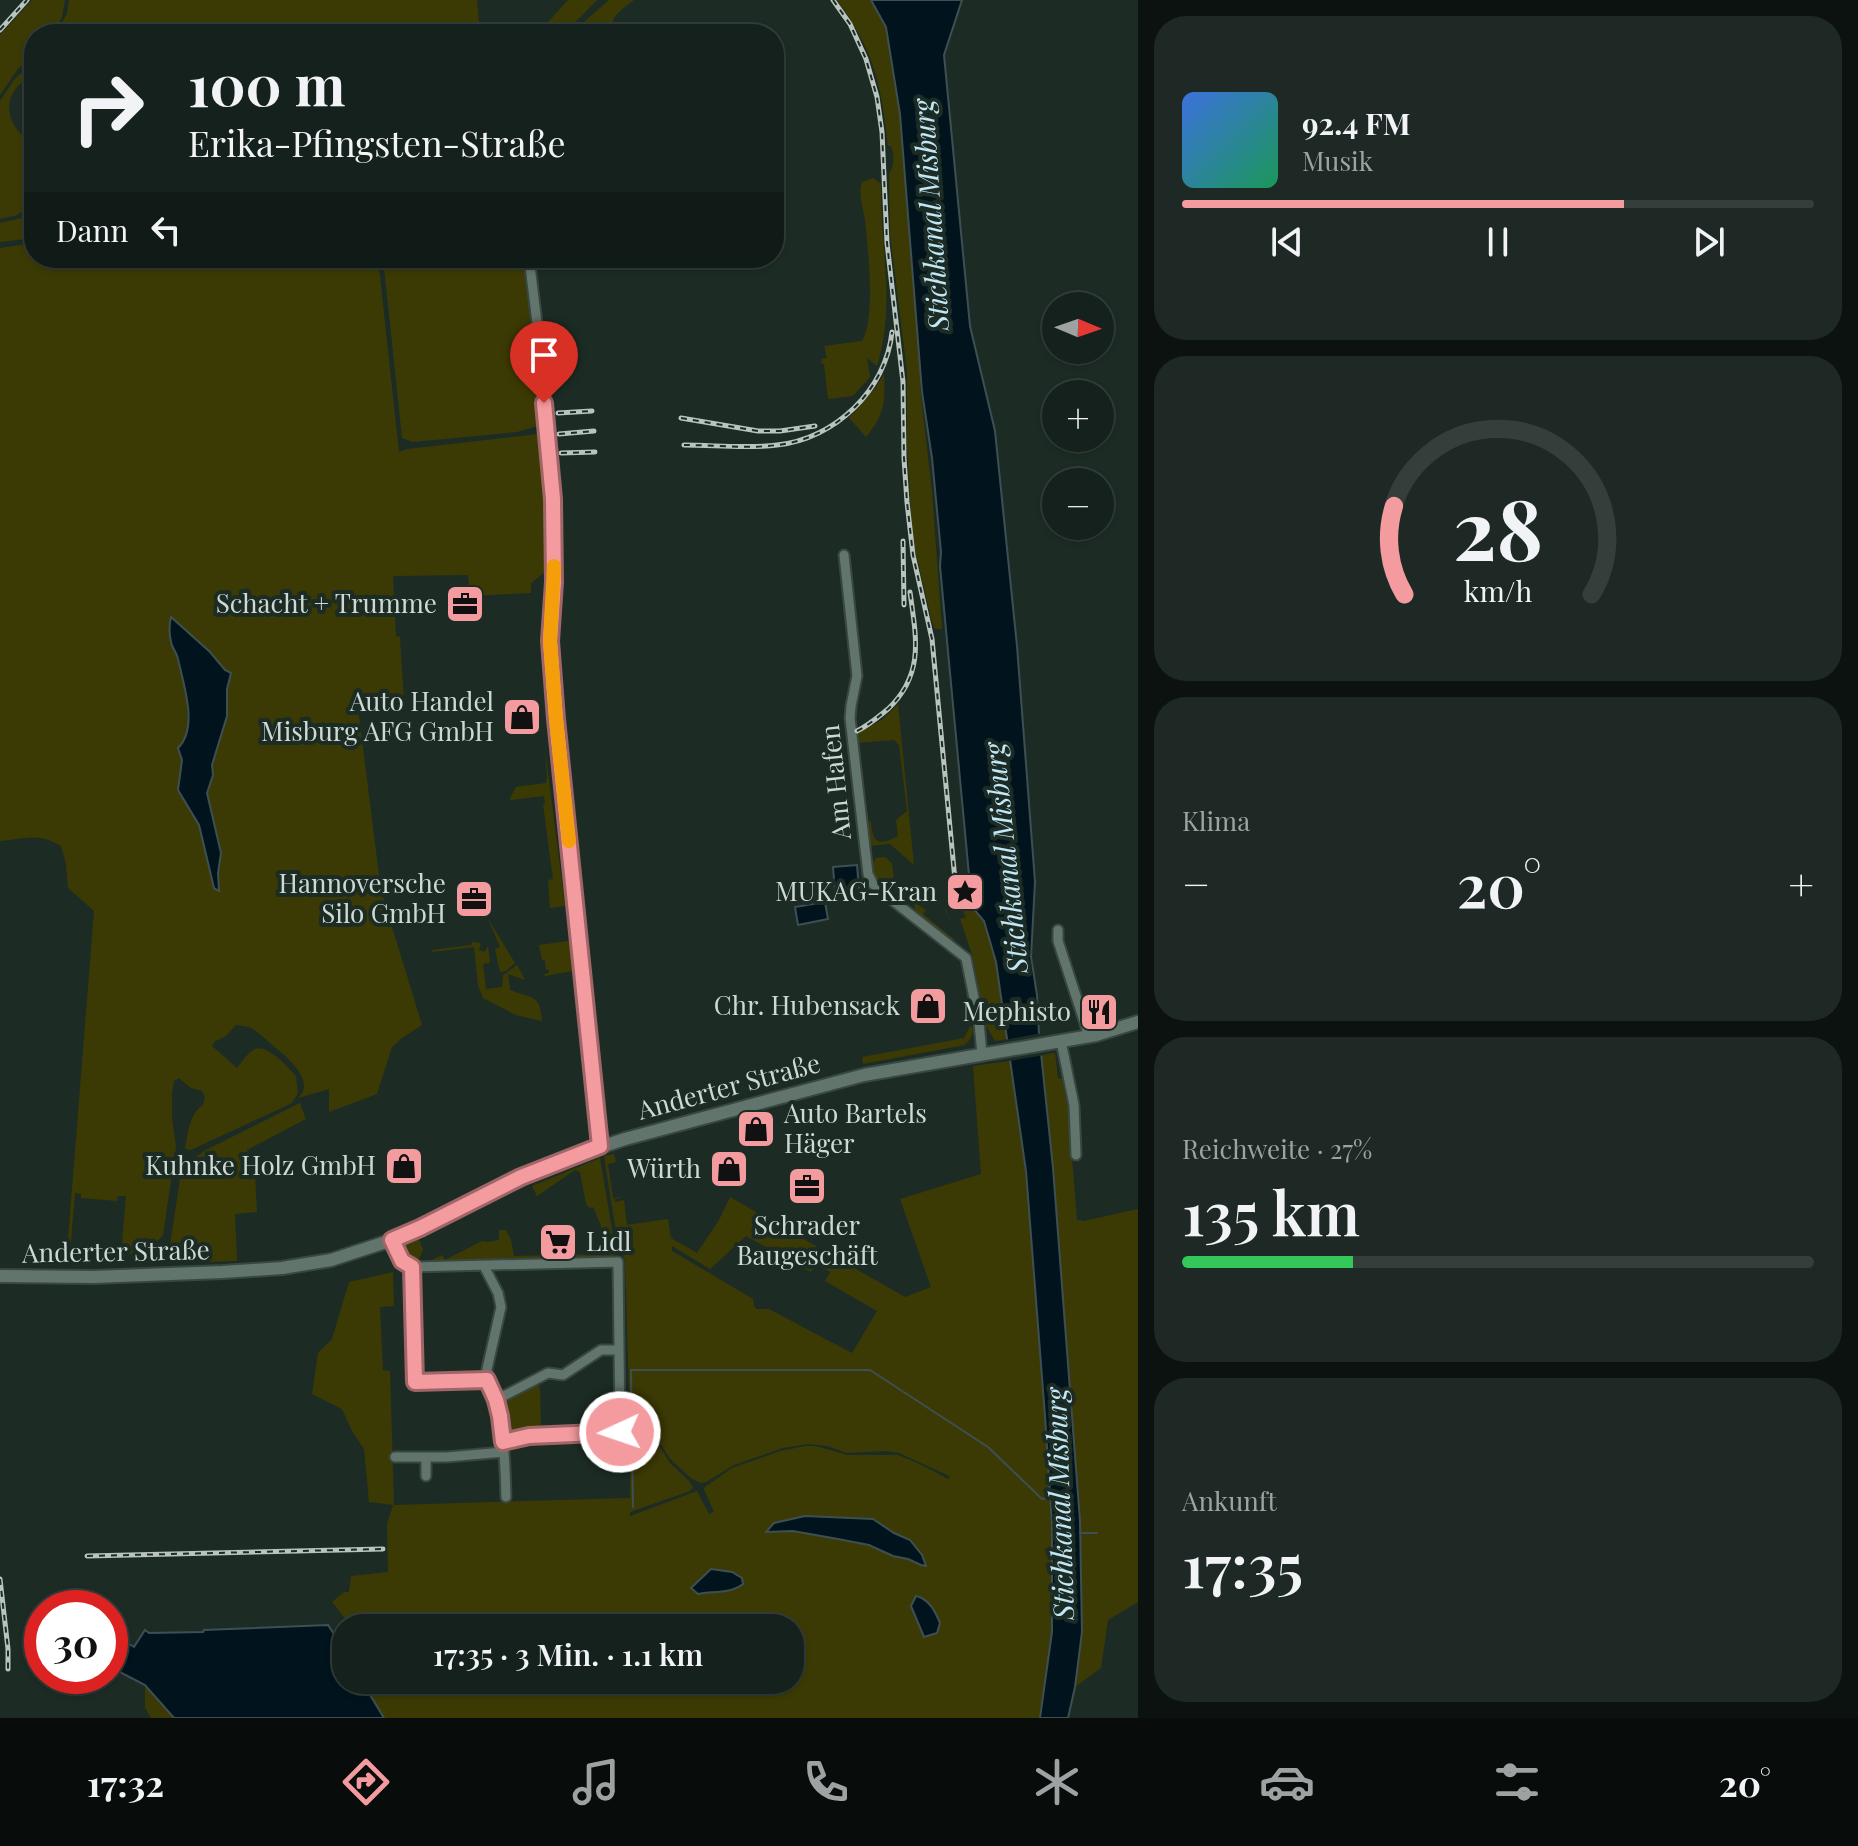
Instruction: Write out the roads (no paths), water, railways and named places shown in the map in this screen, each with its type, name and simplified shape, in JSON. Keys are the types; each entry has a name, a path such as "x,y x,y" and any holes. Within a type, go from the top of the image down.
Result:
{"main road":[{"name":"Anderter Straße","path":"0,1276 256,1271 331,1260 392,1240 521,1177 600,1146 830,1082 1089,1036 1138,1022"}],"street":[{"path":"530,268 553,499 554,582 550,641 556,719 600,1146"},
{"name":"Am Hafen","path":"844,555 857,676 850,718 868,874 883,893 966,958 982,1054"},
{"path":"1058,930 1058,941 1089,1036"},
{"path":"1054,1042 1074,1105 1076,1155"},
{"path":"392,1240 402,1261 412,1267 618,1262 620,1432 529,1436 503,1447 497,1454 395,1457"},
{"path":"484,1266 498,1293 501,1307 487,1380 500,1416 506,1497"},
{"path":"412,1267 415,1382 487,1380"},
{"path":"496,1400 548,1373 563,1375 601,1350 618,1350"},
{"path":"426,1457 426,1476"}],"water":[{"name":"Stichkanal Misburg","path":"871,0 962,0 944,55 970,326 995,431 1017,646 1035,882 1031,957 1053,1168 1080,1521 1082,1632 1068,1718 1040,1718 1052,1632 1052,1524 1026,1171 996,962 984,921 972,907 932,458 922,392 900,114 886,27"},
{"path":"171,617 231,673 227,689 227,716 207,793 221,853 219,891 214,888 199,825 178,790 182,760 178,748 188,729 189,717 183,680 170,639"},
{"path":"857,865 859,889 835,892 833,867"},
{"path":"825,902 828,919 798,925 795,907"},
{"path":"805,1516 873,1519 910,1540 926,1566 869,1545 793,1531 766,1532 774,1523"},
{"path":"711,1569 732,1572 742,1578 743,1584 727,1591 698,1594 691,1588"},
{"path":"916,1596 934,1610 940,1623 937,1633 924,1637 911,1606"},
{"path":"328,1625 332,1631 332,1694 369,1694 384,1718 174,1718 145,1685 128,1676 128,1643 134,1647 145,1630 149,1633"}],"waterway":[{"name":"Stichkanal Misburg","path":"633,1507 631,1370 870,1370 988,1447 1042,1499 1049,1498"},
{"name":"Stichkanal Misburg","path":"1080,1533 1097,1533"}],"railway":[{"path":"0,30 27,0"},
{"path":"833,0 850,24 866,59 877,97 882,132 887,243 903,382 907,502 913,555 932,639 955,880"},
{"path":"684,445 766,446 798,441 819,433 854,408 868,392 880,373 892,332"},
{"path":"558,413 592,411"},
{"path":"681,418 758,431 815,426"},
{"path":"559,434 594,431"},
{"path":"561,453 595,452"},
{"path":"903,541 904,605"},
{"path":"857,731 888,709 908,682 915,654 910,592"},
{"path":"87,1556 383,1549"},
{"path":"0,1579 8,1669"}],"place":[{"name":"Schacht + Trumme","path":"465,604"},
{"name":"Auto Handel Misburg AFG GmbH","path":"522,717"},
{"name":"MUKAG-Kran","path":"965,892"},
{"name":"Hannoversche Silo GmbH","path":"474,899"},
{"name":"Chr. Hubensack","path":"928,1006"},
{"name":"Mephisto","path":"1099,1012"},
{"name":"Auto Bartels Häger","path":"756,1129"},
{"name":"Kuhnke Holz GmbH","path":"404,1166"},
{"name":"Würth","path":"729,1169"},
{"name":"Schrader Baugeschäft","path":"807,1186"},
{"name":"Lidl","path":"558,1242"}]}
